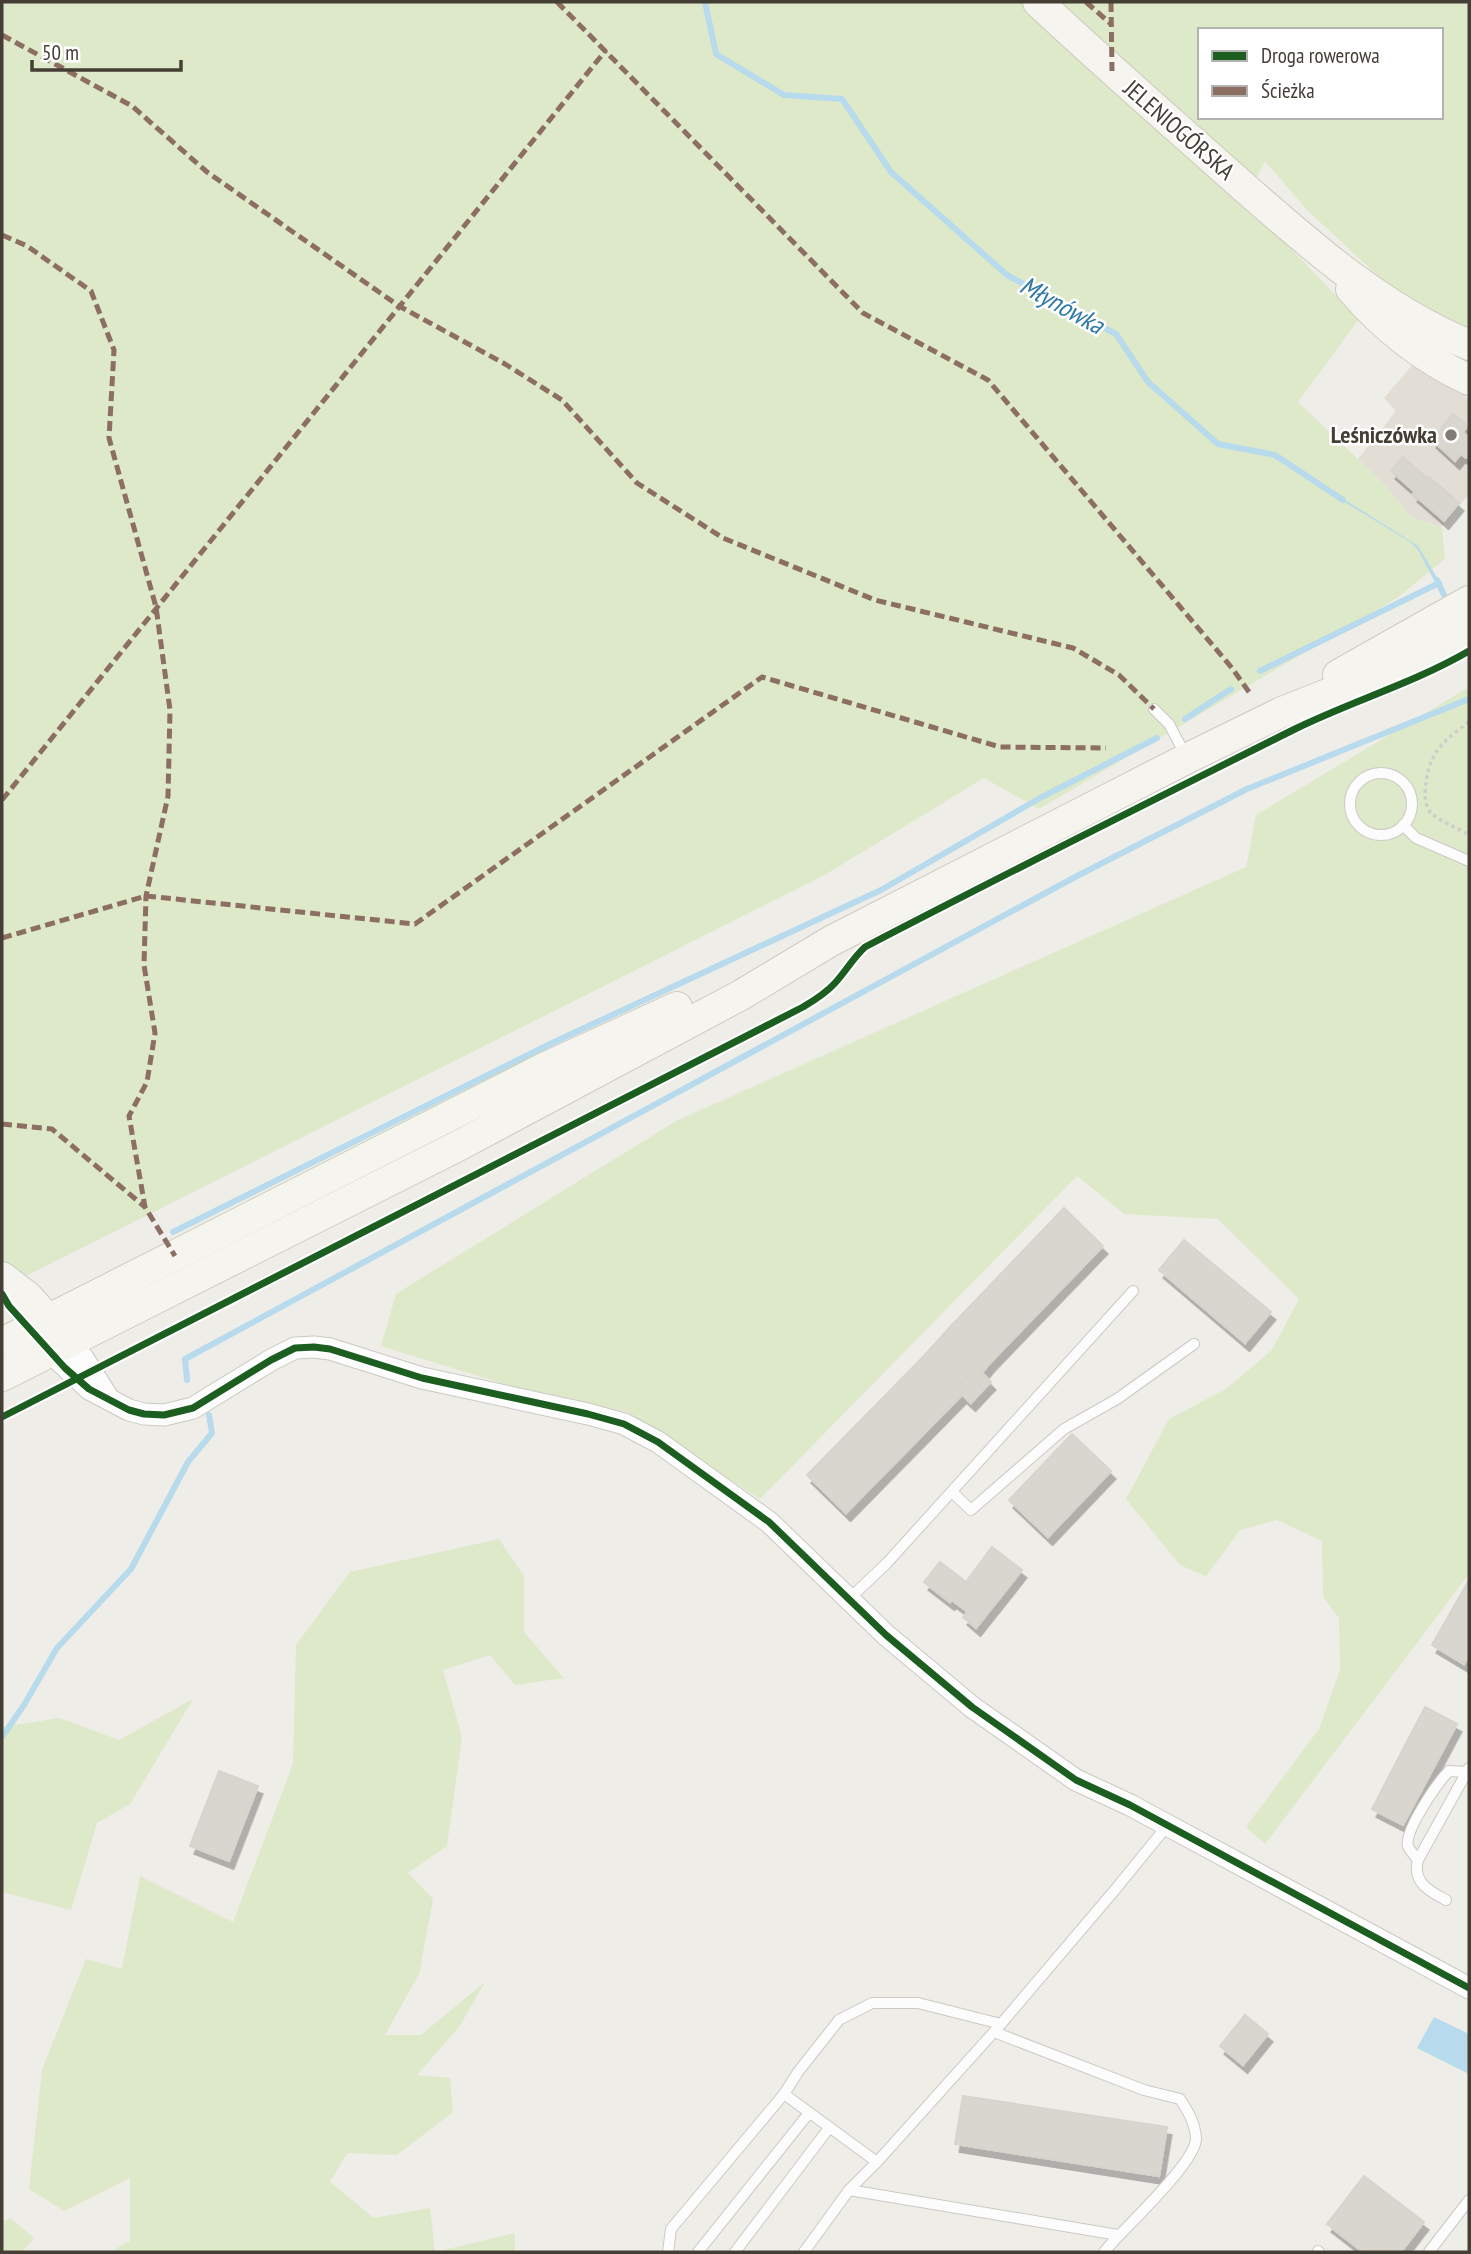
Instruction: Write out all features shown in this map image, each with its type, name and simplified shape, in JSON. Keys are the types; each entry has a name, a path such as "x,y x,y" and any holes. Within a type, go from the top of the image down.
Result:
{"main road":[{"name":"JELENIOGÓRSKA","path":"1038,2 1322,256 1409,316 1469,345"},
{"name":"JELENIOGÓRSKA","path":"1322,256 1372,314 1394,334 1422,355 1469,380"},
{"path":"1282,712 1360,662 1469,601"},
{"path":"2,1376 458,1146 741,995 831,941 1188,758 1282,712 1388,670 1469,628"},
{"path":"2,1343 544,1068 734,981 831,941"},
{"path":"2,1276 27,1297 39,1325"},
{"path":"2,1294 9,1306 39,1325 60,1348"}],"street":[{"path":"60,1348 89,1389 144,1414 164,1415 193,1408 271,1360 295,1348 313,1347 330,1349 422,1378 624,1424 718,1483 769,1522 886,1635 972,1707 1076,1780 1111,1795 1469,1987"}],"lane":[{"path":"1154,709 1168,724 1188,758"},
{"path":"1380,773 1391,774 1400,779 1411,796 1412,807 1403,825 1386,834 1376,834 1360,825 1351,808 1351,799 1361,780 1380,773"},
{"path":"1403,825 1416,838 1469,861"},
{"path":"849,1599 887,1563 1133,1291"},
{"path":"952,1492 971,1510 1064,1429 1117,1399 1194,1344"},
{"path":"1418,1860 1408,1847 1408,1839 1420,1811 1449,1771 1468,1770"},
{"path":"1446,1900 1428,1891 1418,1880 1415,1869 1468,1770"},
{"path":"804,2252 849,2190 998,2028 1167,1826"},
{"path":"668,2252 671,2229 784,2094 839,2020 872,2003 918,2003 998,2028 1144,2090 1180,2099 1192,2118 1197,2141 1169,2183 1104,2252"},
{"path":"784,2094 877,2162"},
{"path":"698,2252 809,2113"},
{"path":"735,2252 830,2128"},
{"path":"849,2190 1118,2235"},
{"path":"1429,2252 1469,2200"}],"path":[{"path":"1469,722 1440,745 1431,758 1425,799 1430,812 1469,835"}],"shaded area":[{"path":"1414,363 1449,381 1469,400 1469,494 1442,527 1410,517 1386,486 1358,459 1396,411 1384,398"}],"green space":[{"path":"2,2 1469,2 1469,331 1407,303 1306,209 1265,161 1258,175 1251,214 1289,247 1359,319 1298,402 1386,486 1410,517 1442,527 1445,559 1397,598 1039,809 984,778 823,876 2,1288"},
{"path":"1469,687 1469,1574 1265,1844 1246,1827 1319,1729 1340,1670 1339,1618 1323,1597 1322,1541 1277,1520 1240,1530 1206,1576 1180,1565 1126,1499 1169,1419 1226,1389 1272,1350 1299,1299 1218,1219 1124,1214 1077,1176 760,1499 627,1412 514,1387 381,1346 396,1294 676,1121 1246,867 1256,815"},
{"path":"499,1539 524,1576 524,1632 564,1678 515,1685 490,1655 443,1670 462,1737 447,1846 408,1873 433,1899 419,1974 385,2035 421,2035 485,1982 459,2027 417,2075 450,2078 453,2112 397,2155 347,2153 330,2182 374,2218 430,2208 435,2252 110,2252 130,2241 130,2178 64,2211 29,2189 42,2070 86,1959 122,1969 140,1876 233,1922 293,1764 296,1645 350,1572"},
{"path":"193,1699 130,1804 97,1823 71,1910 2,1892 2,1727 59,1718 119,1740"},
{"path":"10,2218 34,2238 22,2252 2,2252 2,2222"},
{"path":"515,2233 515,2252 435,2252"}],"water":[{"path":"1339,496 1418,546 1442,586 1438,588 1418,550 1410,542 1338,498"},
{"path":"1434,2017 1469,2034 1469,2074 1417,2048"}],"building":[{"name":"Leśniczówka","path":"1453,414 1468,426 1463,432 1469,438 1469,457 1461,454 1455,461 1432,440"},
{"path":"1403,457 1427,478 1415,492 1391,471"},
{"path":"1429,477 1450,495 1434,512 1413,494"},
{"path":"1450,495 1459,503 1444,521 1434,512"},
{"path":"1064,1208 1103,1246 990,1363 951,1326"},
{"path":"1184,1240 1271,1312 1245,1343 1159,1270"},
{"path":"951,1326 990,1363 982,1373 991,1382 984,1389 969,1376 956,1389 923,1357"},
{"path":"923,1357 962,1395 846,1513 807,1475"},
{"path":"969,1376 984,1389 971,1403 956,1389"},
{"path":"1072,1434 1111,1471 1048,1537 1009,1500"},
{"path":"992,1547 1022,1570 995,1604 966,1582"},
{"path":"940,1562 966,1582 950,1602 924,1582"},
{"path":"1469,1580 1469,1655 1464,1664 1432,1645"},
{"path":"966,1582 995,1604 976,1628 963,1617 968,1612 952,1600"},
{"path":"1425,1707 1457,1724 1403,1825 1372,1809"},
{"path":"219,1771 258,1786 229,1861 190,1846"},
{"path":"1245,2015 1268,2034 1243,2065 1220,2046"},
{"path":"963,2096 1167,2127 1159,2176 955,2144"},
{"path":"1364,2176 1424,2222 1401,2252 1363,2252 1327,2224"}],"waterway":[{"name":"Młynówka","path":"705,2 716,54 784,95 842,99 891,172 1007,275 1116,334 1148,382 1218,444 1275,455 1343,500"},
{"name":"Młynówka","path":"1437,580 1444,595"},
{"path":"1260,671 1439,583"},
{"path":"1185,719 1231,689"},
{"path":"187,1380 185,1359 1077,876 1247,789 1469,699"},
{"path":"173,1232 552,1043 881,890 1040,798 1157,738"},
{"path":"2,1737 57,1648 131,1569 188,1462 212,1433 209,1415"}],"marked path":[{"path":"557,2 863,313 988,380 1232,668 1249,692"},
{"path":"1086,2 1111,24"},
{"path":"1111,2 1112,71"},
{"path":"2,35 132,106 207,172 399,306 505,364 562,400 637,483 723,538 875,600 1073,648 1119,675 1154,709"},
{"path":"2,800 606,50"},
{"path":"2,235 27,246 91,291 114,350 109,438 156,607 170,710 168,796 146,896 144,965 155,1033 147,1082 129,1116 145,1207 175,1256"},
{"path":"2,938 146,896 415,924 762,677 1000,747 1106,748"},
{"path":"2,1124 52,1129 145,1207"}],"cycle path":[{"path":"2,1417 803,1007 832,987 865,947 1295,729 1427,673 1469,651"},
{"path":"2,1294 9,1306 65,1368 89,1389 129,1410 144,1414 164,1415 193,1408 271,1360 295,1348 314,1347 330,1349 422,1378 624,1424 658,1442 769,1522 886,1635 972,1707 1076,1780 1130,1805 1469,1988"}],"place":[{"name":"Leśniczówka","path":"1451,435"}]}
